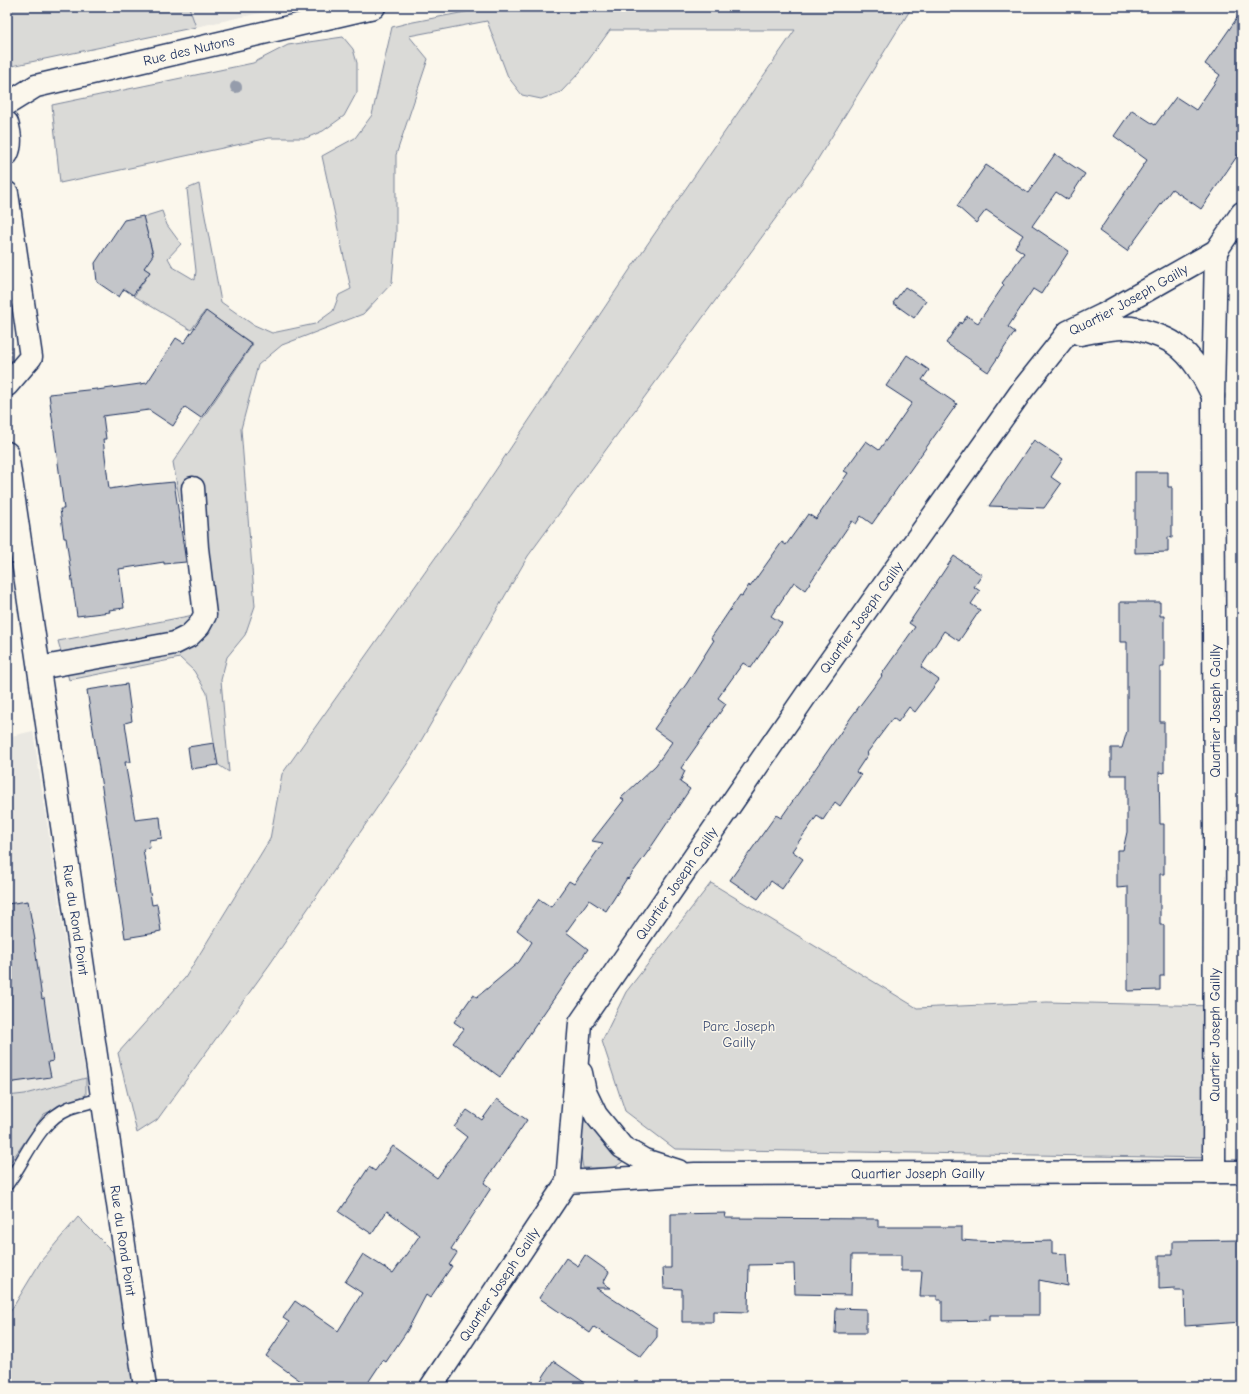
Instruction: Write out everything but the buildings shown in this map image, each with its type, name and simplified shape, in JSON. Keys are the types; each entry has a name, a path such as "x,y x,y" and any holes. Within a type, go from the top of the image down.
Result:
{"street":[{"name":"Rue des Nutons","path":"7,104 36,86 374,7"},
{"path":"7,123 10,133 9,149 7,154"},
{"path":"7,193 31,357 7,385"},
{"name":"Quartier Joseph Gailly","path":"431,1387 567,1182 580,1023 812,688 1024,389 1068,332 1102,315 1216,251 1242,214"},
{"name":"Quartier Joseph Gailly","path":"1214,1172 1215,832 1213,397 1216,251"},
{"path":"1062,340 1081,333 1132,328 1154,335 1175,344 1189,357 1203,375 1213,397"},
{"name":"Rue du Rond Point","path":"7,453 145,1387"},
{"path":"39,668 175,643 189,636 199,626 205,615 197,548 193,488"},
{"name":"Quartier Joseph Gailly","path":"578,1050 584,1092 596,1115 622,1147 644,1160 671,1169 695,1174"},
{"name":"Quartier Joseph Gailly","path":"567,1182 695,1174 1242,1172"}],"lane":[{"path":"7,1184 38,1136 52,1119 68,1109 102,1099"}],"shaded area":[{"path":"189,7 288,7 196,27"},
{"path":"33,731 86,1078 25,1094 7,1096 7,737"}],"green space":[{"path":"7,7 189,7 196,27 7,67"},
{"path":"491,7 912,7 811,170 528,556 411,758 270,964 157,1120 137,1133 118,1053 185,978 270,839 282,774 467,513 631,268 795,30 610,30 580,72 561,92 541,99 522,95 508,77 487,21 409,36 428,59 396,155 396,235 392,283 363,314 282,345 258,365 241,429 255,606 245,635 227,657 221,680 229,772 217,764 207,693 194,671 180,658 69,680 58,641 199,614 173,462 253,344 205,311 191,330 134,296 150,272 143,268 153,254 143,217 162,211 167,225 181,244 168,258 173,267 195,280 196,271 187,189 199,184 221,302 252,324 272,333 315,324 333,311 339,295 351,289 322,156 355,138 372,115 392,27"},
{"path":"343,37 353,49 357,63 357,92 344,116 323,131 306,138 269,138 60,183 52,105 253,63 288,45"},
{"path":"7,319 11,354 7,365"},
{"name":"Parc Joseph Gailly","path":"711,883 917,1008 1047,1002 1214,1006 1213,1158 675,1149 625,1111 602,1041 626,992"},
{"path":"86,1078 86,1095 44,1114 7,1167 7,1096 25,1094"},
{"path":"581,1103 625,1160 614,1168 583,1168 575,1121"},
{"path":"78,1217 114,1253 120,1264 136,1387 7,1387 7,1317 41,1261"}]}
